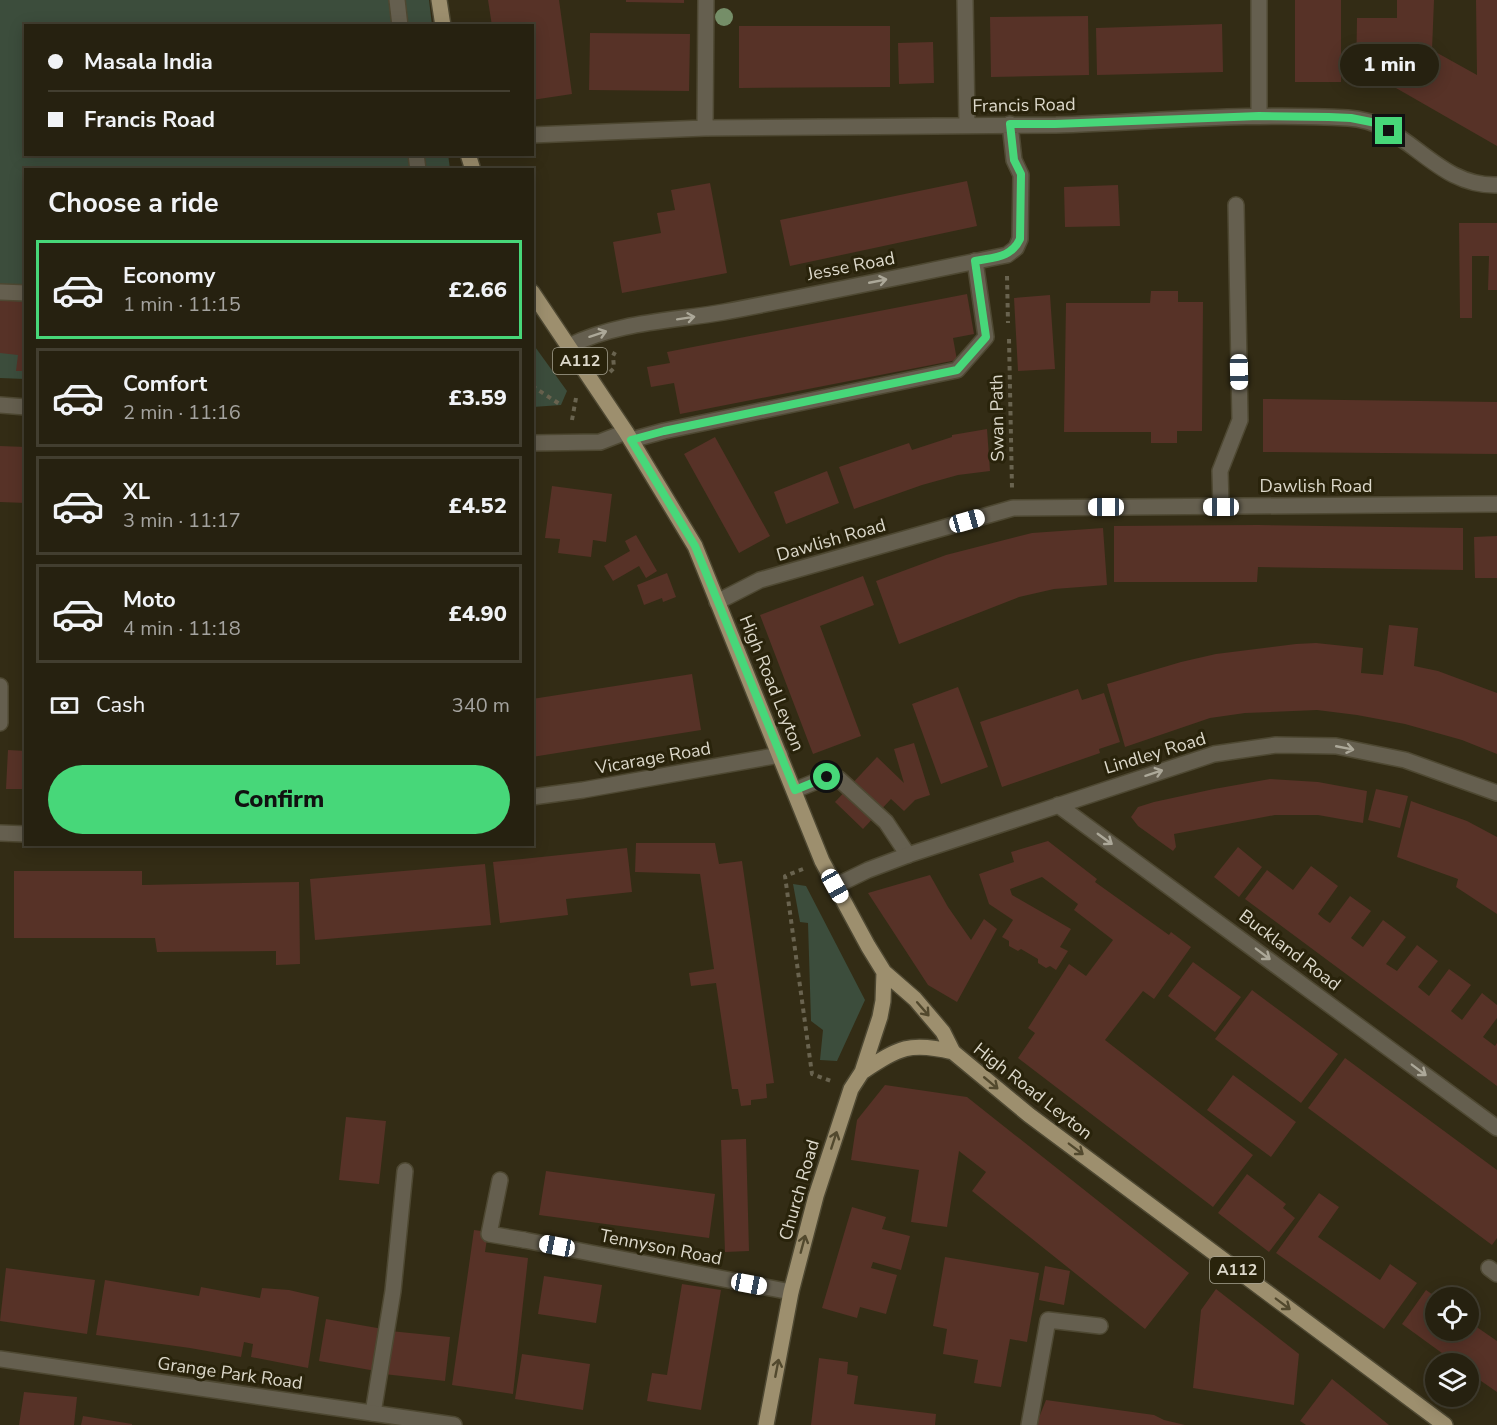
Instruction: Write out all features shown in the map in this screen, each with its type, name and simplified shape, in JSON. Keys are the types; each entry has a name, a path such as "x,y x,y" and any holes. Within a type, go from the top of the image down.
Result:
{"main road":[{"path":"439,0 443,24"},
{"name":"High Road Leyton","path":"534,294 628,436 695,546 822,861 884,972 922,1007 943,1032 953,1052 1029,1114 1445,1425"},
{"name":"Church Road","path":"766,1425 791,1292 816,1196 851,1089 862,1072 880,1017 884,972"},
{"name":"A112","path":"862,1072 886,1056 910,1046 931,1046 953,1052"}],"street":[{"path":"397,0 400,24"},
{"path":"705,129 706,0"},
{"path":"965,0 967,124"},
{"path":"1259,0 1259,116"},
{"name":"Francis Road","path":"534,135 705,129 1055,124 1259,116 1351,118 1376,123 1403,139 1443,170 1482,185 1497,185"},
{"path":"1006,255 1016,248 1020,239 1021,174 1014,160 1010,124"},
{"path":"1221,507 1221,471 1240,420 1236,205"},
{"name":"Jesse Road","path":"569,346 591,335 615,328 724,312 1006,255"},
{"path":"534,443 600,442 664,431 957,370 986,337 975,261"},
{"path":"0,292 24,293"},
{"path":"0,405 24,406"},
{"name":"Dawlish Road","path":"717,602 760,580 1013,508 1497,504"},
{"path":"0,686 0,723"},
{"name":"Lindley Road","path":"835,886 868,870 908,855 1214,754 1276,745 1336,746 1405,760 1497,793"},
{"name":"Vicarage Road","path":"534,797 780,755"},
{"path":"795,790 827,777 839,778 886,822 908,855"},
{"name":"Buckland Road","path":"1058,804 1497,1128"},
{"path":"0,833 24,834"},
{"path":"373,1413 393,1291 405,1171"},
{"name":"Tennyson Road","path":"500,1180 489,1234 791,1292"},
{"path":"1029,1425 1048,1320 1100,1326"},
{"name":"Grange Park Road","path":"0,1359 454,1425"}],"path":[{"path":"1006,255 1008,324"},
{"name":"Swan Path","path":"1009,335 1013,508"},
{"path":"534,387 561,405"},
{"path":"572,426 573,413 580,393"},
{"path":"822,861 785,876 813,1074 851,1089"}],"green space":[{"path":"0,0 429,0 432,24 24,24 24,156 448,156 450,168 24,168 24,379 0,378"},
{"path":"534,345 567,391 561,405 534,407"},
{"path":"793,884 806,886 865,1000 837,1061 820,1060 823,1030 811,1021 808,923 800,922"}],"building":[{"path":"488,0 559,0 572,94 534,100 534,24 492,24"},
{"path":"626,0 684,0 684,3 626,2"},
{"path":"1295,0 1341,0 1341,82 1295,82"},
{"path":"1397,0 1434,0 1432,50 1477,75 1476,0 1497,0 1497,146 1396,88 1396,82 1356,82 1357,18 1397,18"},
{"path":"1088,16 1089,75 991,77 990,17"},
{"path":"1222,24 1223,72 1097,75 1096,28"},
{"path":"739,26 890,26 890,87 739,88"},
{"path":"590,33 690,34 689,91 589,90"},
{"path":"933,42 934,83 899,84 898,43"},
{"path":"967,181 977,226 790,266 780,220"},
{"path":"710,183 727,273 622,293 613,242 661,233 657,213 675,210 671,190"},
{"path":"1118,185 1120,226 1065,227 1064,187"},
{"path":"1459,223 1497,223 1497,290 1488,290 1489,256 1472,256 1472,318 1460,318"},
{"path":"1151,291 1178,291 1178,302 1203,302 1202,431 1177,431 1177,443 1151,443 1151,432 1064,432 1066,303 1150,303"},
{"path":"967,294 974,334 953,338 957,360 680,414 674,383 651,387 647,367 670,363 667,352"},
{"path":"1050,295 1055,369 1018,371 1014,298"},
{"path":"0,300 24,302 24,371 16,371 18,355 0,353"},
{"path":"1263,399 1497,402 1497,454 1263,452"},
{"path":"987,429 990,471 958,475 922,485 854,509 839,467 909,443 912,450 952,437 952,435"},
{"path":"715,437 770,536 739,553 684,454"},
{"path":"0,446 24,447 24,503 0,502"},
{"path":"827,471 839,503 786,524 774,492"},
{"path":"552,486 612,494 606,542 593,540 591,557 558,553 560,539 545,538"},
{"path":"1258,525 1463,528 1463,570 1258,567 1257,582 1114,582 1114,526"},
{"path":"1103,528 1107,585 1054,589 1019,597 899,644 876,581 946,555 1032,533"},
{"path":"636,535 657,571 646,578 639,566 613,581 604,566 630,551 625,541"},
{"path":"1497,536 1497,578 1475,578 1474,537"},
{"path":"667,573 676,597 663,602 662,598 644,605 637,585"},
{"path":"863,576 874,605 820,626 861,736 813,754 760,615"},
{"path":"1389,625 1418,628 1414,666 1438,671 1497,693 1497,754 1462,740 1405,724 1317,710 1245,713 1210,718 1125,747 1107,684 1216,654 1316,643 1363,648 1361,673 1383,675"},
{"path":"692,674 701,730 534,757 534,699"},
{"path":"958,687 988,767 941,784 912,704"},
{"path":"1078,689 1082,700 1104,693 1120,742 1099,749 1100,753 1002,787 980,722"},
{"path":"914,743 930,795 915,800 904,811 891,799 863,829 835,802 877,757 904,783 894,749"},
{"path":"8,750 24,751 24,789 6,789"},
{"path":"1270,779 1318,782 1367,791 1363,823 1318,815 1275,815 1174,834 1176,847 1173,851 1138,826 1131,817 1138,807 1154,802"},
{"path":"1376,789 1408,796 1400,828 1368,820"},
{"path":"1411,801 1467,821 1497,837 1497,914 1456,887 1458,879 1397,857"},
{"path":"1048,841 1097,879 1095,882 1169,935 1171,932 1191,947 1154,999 1143,991 1105,1040 1253,1155 1213,1207 1018,1058 1035,1033 1028,1028 1069,964 1086,976 1113,940 1074,910 1078,904 1042,877 1010,889 1012,895 1071,929 1060,947 1068,951 1056,970 1050,966 1046,968 1038,963 1038,959 1021,949 1018,951 1009,946 1009,941 1002,937 1013,920 989,904 979,874 1014,862 1011,852"},
{"path":"636,843 715,843 719,864 742,861 774,1083 766,1084 767,1098 751,1100 751,1105 741,1106 738,1089 732,1089 716,983 691,986 689,973 714,969 700,874 635,872"},
{"path":"1238,847 1262,867 1239,897 1214,877"},
{"path":"627,848 632,892 566,899 568,915 500,923 493,862"},
{"path":"485,864 491,925 315,940 310,879"},
{"path":"1311,866 1338,886 1318,914 1324,919 1330,923 1350,896 1371,911 1351,938 1363,947 1383,920 1406,937 1386,964 1397,971 1417,945 1438,961 1418,987 1429,996 1449,969 1471,985 1451,1011 1462,1020 1482,993 1497,1005 1497,1018 1483,1037 1495,1046 1497,1043 1497,1086 1245,899 1267,870 1293,890"},
{"path":"14,871 142,871 142,885 299,882 300,964 276,965 276,951 157,952 155,938 14,938"},
{"path":"930,875 948,907 971,940 984,919 997,929 957,1002 928,985 868,893"},
{"path":"1193,962 1241,997 1215,1032 1168,996"},
{"path":"1252,990 1338,1054 1301,1103 1215,1039"},
{"path":"1345,1058 1497,1170 1497,1238 1492,1245 1308,1108"},
{"path":"1233,1075 1296,1122 1271,1157 1207,1110"},
{"path":"885,1085 967,1097 1189,1273 1145,1329 972,1191 986,1172 959,1151 947,1227 911,1222 919,1170 851,1160 857,1120"},
{"path":"346,1117 386,1121 379,1184 339,1180"},
{"path":"746,1139 749,1251 725,1252 721,1140"},
{"path":"546,1171 715,1194 709,1238 539,1215"},
{"path":"1247,1174 1286,1204 1283,1208 1295,1218 1269,1252 1218,1213"},
{"path":"1319,1193 1339,1207 1318,1237 1380,1280 1390,1264 1417,1283 1384,1329 1276,1253"},
{"path":"852,1207 886,1217 882,1229 910,1236 901,1270 873,1262 871,1268 897,1275 886,1314 860,1307 857,1318 822,1308"},
{"path":"474,1230 488,1232 485,1252 528,1258 513,1394 452,1385"},
{"path":"945,1257 1039,1273 1027,1342 1010,1339 1001,1387 974,1383 978,1360 943,1354 947,1329 933,1326"},
{"path":"1045,1266 1070,1271 1064,1305 1039,1300"},
{"path":"6,1268 95,1280 87,1334 0,1321"},
{"path":"544,1276 602,1285 596,1323 538,1314"},
{"path":"105,1280 199,1296 201,1287 260,1298 262,1288 289,1290 319,1297 308,1368 251,1357 253,1344 244,1342 241,1357 96,1335"},
{"path":"682,1284 721,1290 701,1410 647,1401 652,1373 667,1375"},
{"path":"1216,1289 1299,1354 1294,1405 1193,1388 1201,1310"},
{"path":"1425,1291 1425,1341 1402,1324"},
{"path":"326,1319 383,1329 376,1371 319,1361"},
{"path":"1479,1329 1497,1341 1497,1392 1479,1380 1479,1353 1442,1353 1425,1341 1479,1341"},
{"path":"390,1331 450,1337 445,1381 384,1374"},
{"path":"522,1354 590,1364 583,1410 515,1399"},
{"path":"819,1358 848,1362 847,1374 858,1376 854,1404 936,1414 935,1425 811,1425"},
{"path":"1332,1379 1389,1425 1306,1425 1300,1421"},
{"path":"24,1392 77,1397 74,1425 19,1425"},
{"path":"1046,1400 1154,1415 1185,1425 1036,1425"},
{"path":"83,1416 132,1424 132,1425 81,1425"}],"route":[{"path":"827,777 795,790 695,546 631,440 664,431 957,370 986,337 975,261 1006,255 1016,248 1020,239 1021,174 1014,160 1010,124 1259,116 1329,117 1376,123 1389,131"}]}
